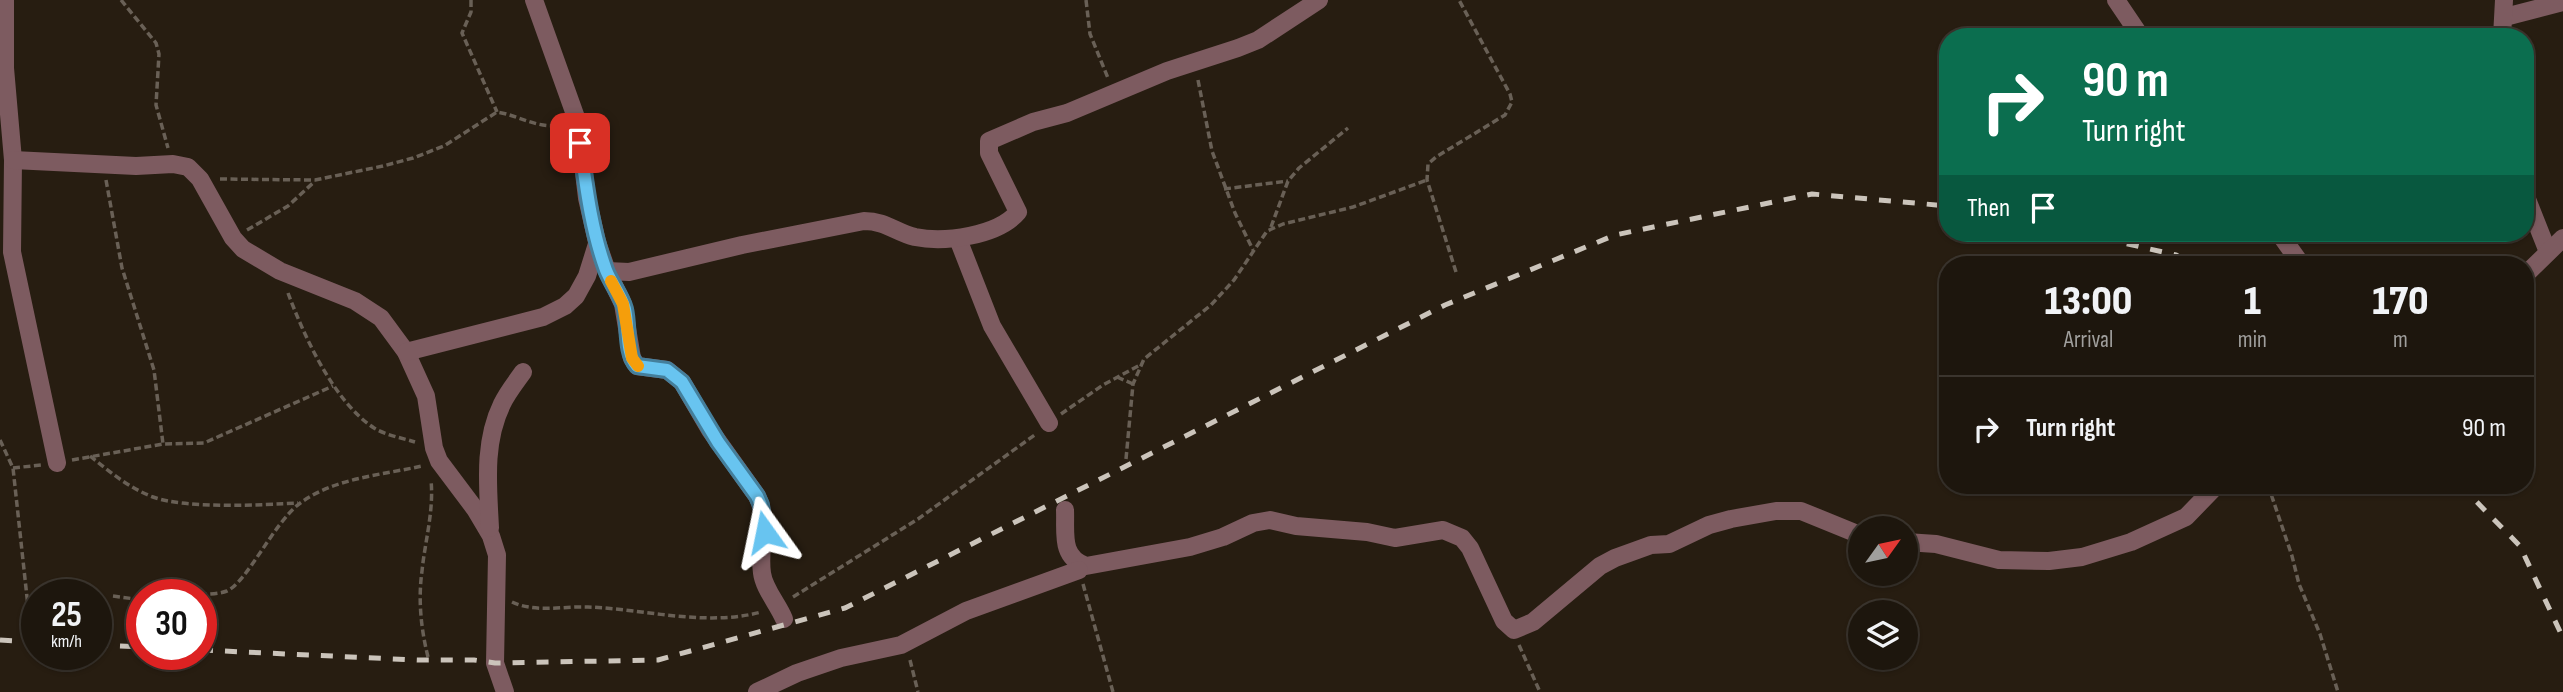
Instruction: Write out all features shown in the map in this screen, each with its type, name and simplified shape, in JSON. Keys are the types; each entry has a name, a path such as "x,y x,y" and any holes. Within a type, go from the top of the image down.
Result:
{"street":[{"path":"5,0 5,68 13,160 6,253 57,463"},
{"path":"534,0 578,123 587,198 597,242 623,304 634,363 642,367 667,370 682,382 721,446 757,496 765,532 762,575 782,613"},
{"path":"607,271 639,270 742,245 864,221 880,221 914,236 958,239 981,233 1017,212 989,153 989,141 1033,122 1067,113 1194,62 1258,40 1319,0"},
{"path":"2116,0 2135,28"},
{"path":"2503,28 2504,8 2563,2"},
{"path":"13,160 136,166 173,164 188,167 200,179 233,238 243,249 280,271 369,309 381,318 406,352 426,396 434,458 475,509 491,536 497,555 495,663 505,692"},
{"path":"2534,217 2548,252"},
{"path":"2534,266 2563,238"},
{"path":"958,239 992,326 1049,423"},
{"path":"406,352 543,317 565,306 576,296 587,276 597,242"},
{"path":"491,536 488,464 490,443 502,403 523,372"},
{"path":"1918,543 1936,544 1999,560 2049,561 2082,557 2132,542 2186,517 2208,494"},
{"path":"1065,510 1067,550 1076,562 1086,566 1191,547 1262,520 1296,526 1367,532 1395,538 1443,530 1462,538 1470,548 1504,621 1514,630 1533,622 1583,580 1615,558 1651,545 1669,544 1709,525 1776,510 1801,512 1848,530"},
{"path":"757,692 797,673 906,642 966,611 1079,570"}],"path":[{"path":"121,0 156,43 159,54 156,105 173,164"},
{"path":"471,0 471,12 463,33 497,112 547,128 578,123"},
{"path":"1086,0 1090,34 1114,93"},
{"path":"1456,272 1427,180 1427,170 1431,160 1505,115 1512,102 1459,0"},
{"path":"1194,62 1212,152 1224,189 1253,250"},
{"path":"200,179 315,180 414,158 444,146 497,112"},
{"path":"1126,459 1133,384 1140,365 1153,350 1211,305 1234,280 1271,228 1288,181 1348,128"},
{"path":"104,163 109,208 122,268 154,370 163,443"},
{"path":"233,238 272,218 315,180"},
{"path":"1271,228 1353,207 1427,180"},
{"path":"1224,189 1288,181"},
{"path":"280,271 292,304 333,386 351,408 375,429 434,458"},
{"path":"498,595 532,608 590,607 719,619 782,613 798,592 918,519 1023,446 1049,423 1117,377 1140,365"},
{"path":"1117,377 1133,384"},
{"path":"13,468 57,463 163,443 204,443 333,386"},
{"path":"0,440 13,468 25,579"},
{"path":"90,456 130,487 159,499 257,505 300,503 344,483 434,458"},
{"path":"428,657 423,638 420,596 434,458"},
{"path":"2271,494 2299,584 2320,634 2338,692"},
{"path":"217,592 227,591 239,582 269,537 300,503"},
{"path":"1079,570 1113,692"},
{"path":"113,596 126,598"},
{"path":"1514,630 1540,692"},
{"path":"906,642 918,692"}],"railway":[{"path":"217,651 495,663 658,660 845,608 1445,305 1615,235 1812,194 1939,205"},
{"path":"2119,242 2178,256"},
{"path":"2469,494 2520,546 2563,638"},
{"path":"0,640 21,641"},
{"path":"112,646 126,646"}],"slow traffic":[{"path":"611,281 623,304 632,358 638,366"}],"route":[{"path":"580,143 587,198 597,242 625,309 634,363 637,366 667,370 682,382 718,442 757,496 765,532"}]}
